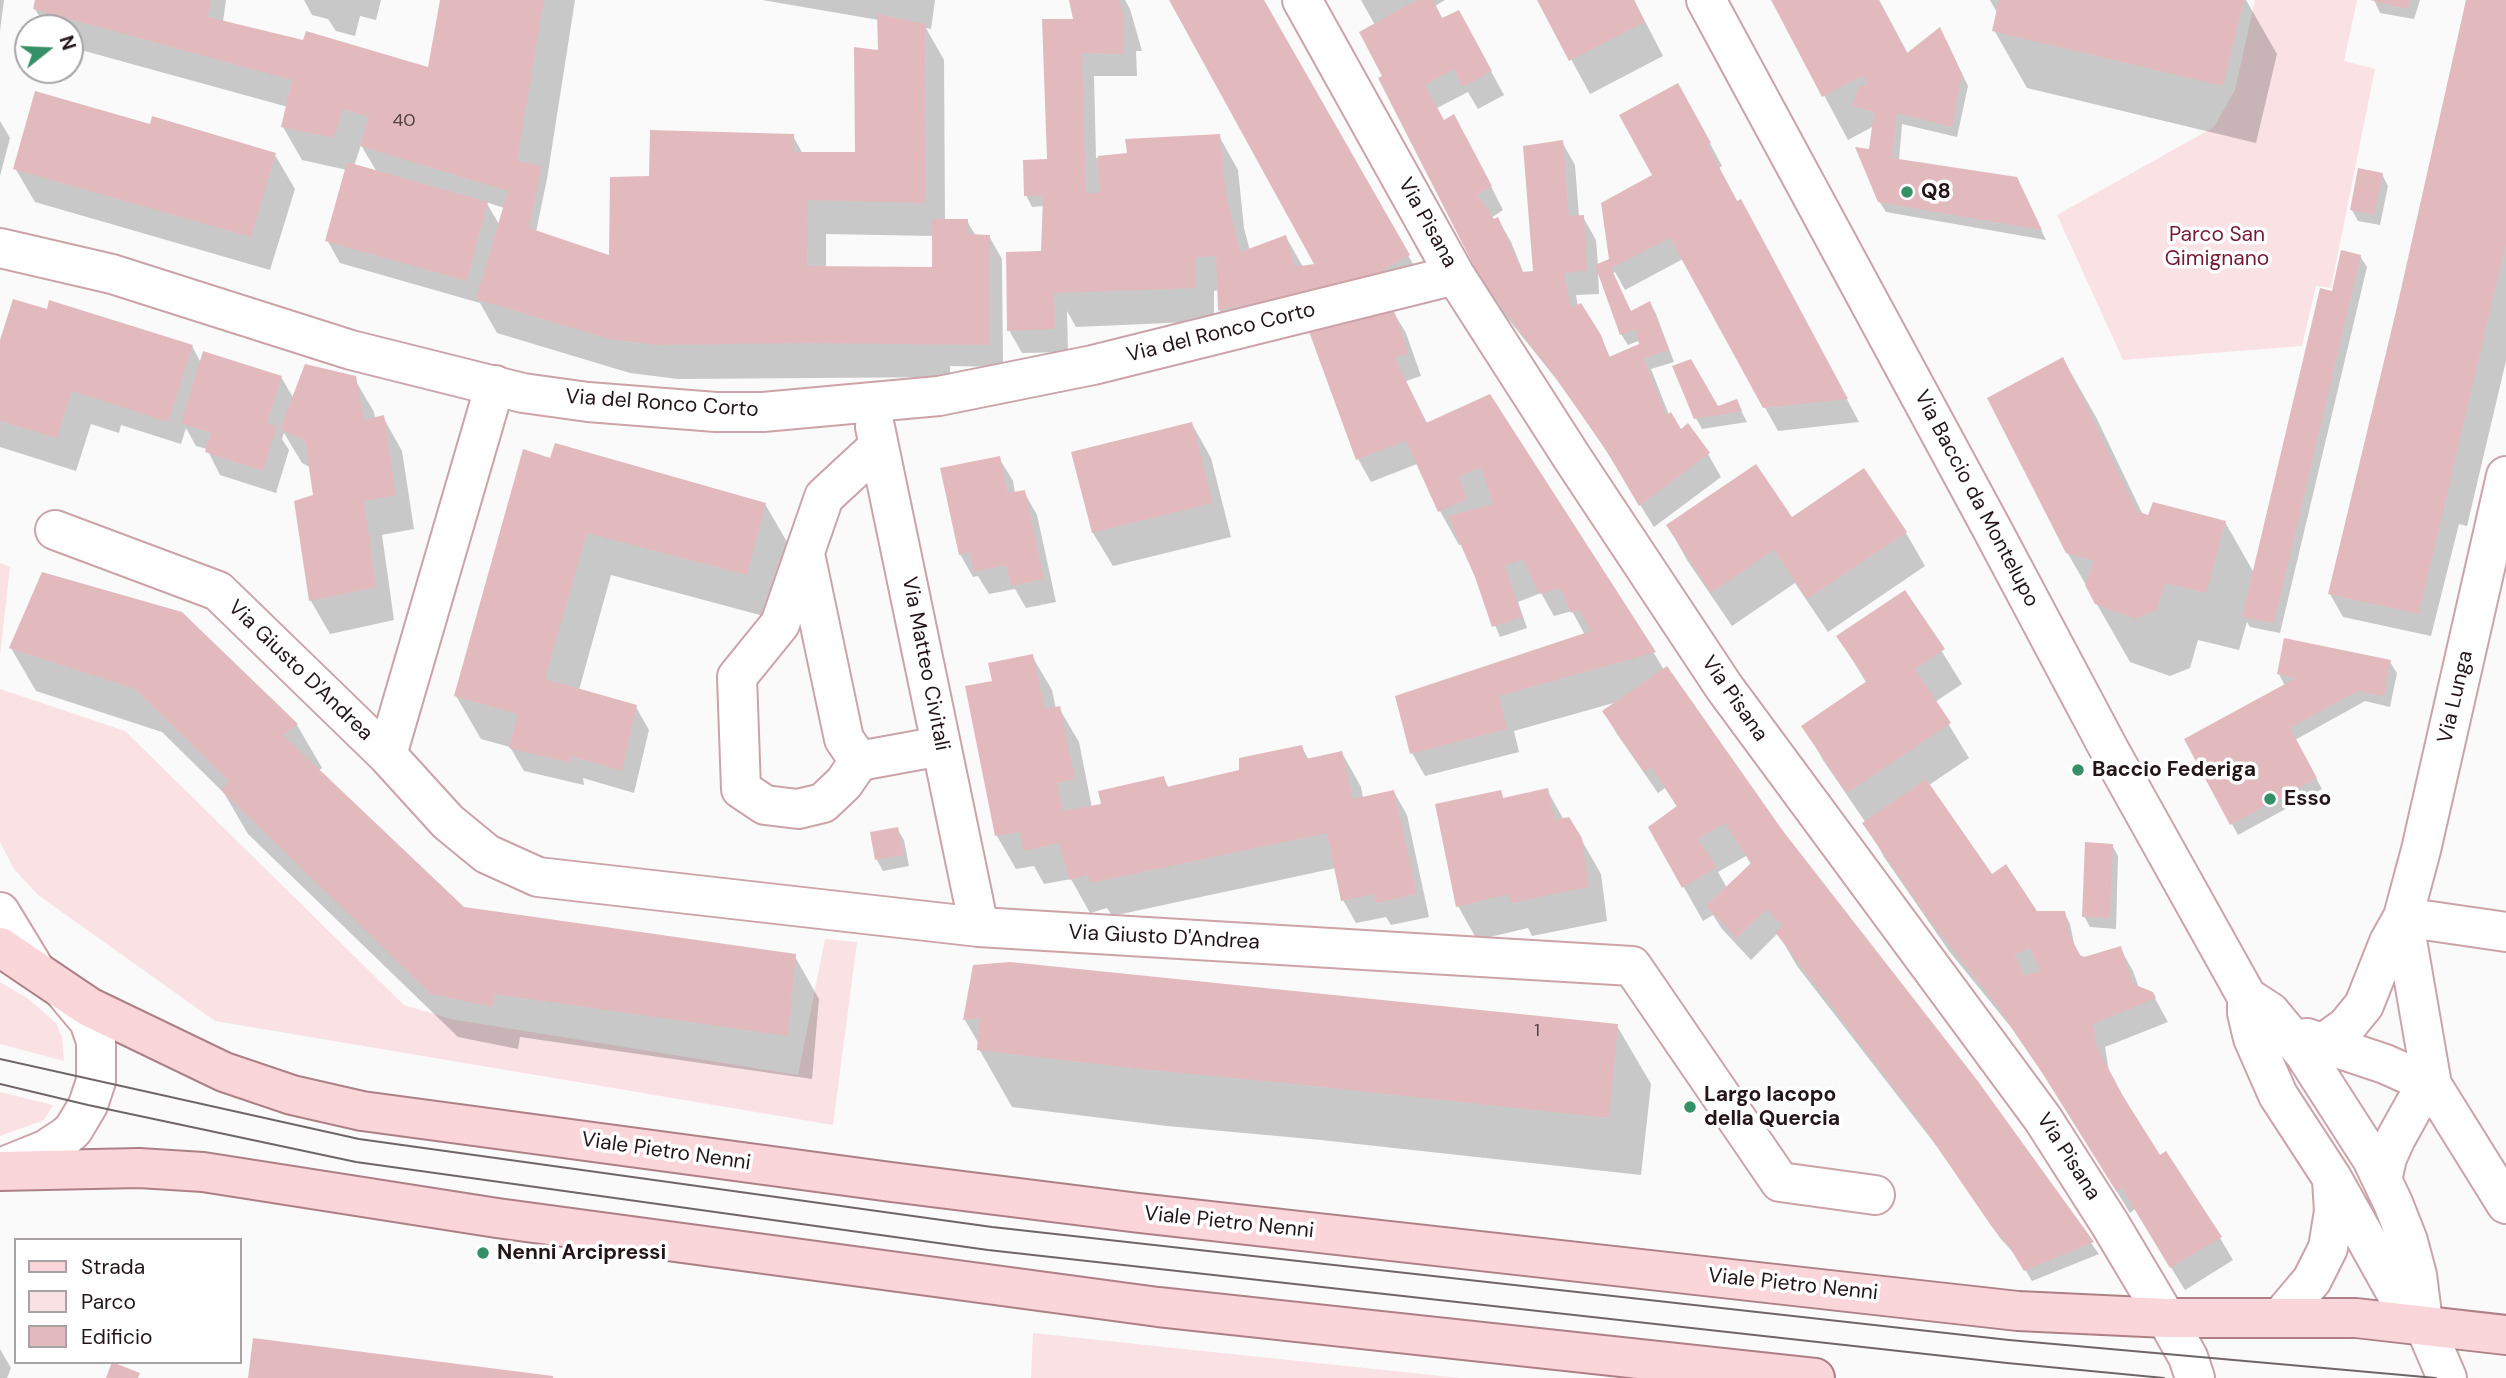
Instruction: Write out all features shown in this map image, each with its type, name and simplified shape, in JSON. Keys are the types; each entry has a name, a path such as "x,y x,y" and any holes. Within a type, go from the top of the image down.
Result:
{"main road":[{"name":"Viale Pietro Nenni","path":"0,947 98,1012 225,1072 292,1096 362,1111 1139,1213 2018,1311 2166,1318 2356,1318 2506,1335"},
{"name":"Viale Pietro Nenni","path":"0,1169 126,1168 203,1172 498,1218 1158,1307 1815,1378"}],"street":[{"name":"Via Pisana","path":"1302,0 1455,275 1724,687 2014,1077 2085,1182 2188,1357 2195,1378"},
{"name":"Via Baccio da Montelupo","path":"1706,0 2111,753 2247,997 2270,1012 2286,1028 2361,1140 2382,1180 2410,1251 2417,1275 2424,1324 2447,1378"},
{"name":"Via del Ronco Corto","path":"0,248 112,274 351,350 523,393 588,402 716,412 763,412 939,396 1093,365 1455,275"},
{"name":"Via Giusto D'Andrea","path":"387,755 495,385"},
{"name":"Via Matteo Civitali","path":"869,402 979,927"},
{"path":"879,446 824,498 780,624 737,677 741,789 765,805 798,809 823,803 844,783 859,761 879,755 941,746"},
{"name":"Via Lunga","path":"2322,1044 2346,1027 2364,1005 2389,942 2403,917 2421,850 2506,476"},
{"name":"Via Giusto D'Andrea","path":"55,530 218,591 387,755 448,822 487,854 538,877 979,927 1632,966 1780,1182 1875,1195"},
{"path":"804,552 844,739 859,761"},
{"path":"0,912 47,978"},
{"path":"2403,917 2506,932"},
{"name":"Via Lunga","path":"2403,917 2432,1085"},
{"name":"Viale Pietro Nenni","path":"0,1169 45,1150 65,1137 88,1105 96,1081 96,1041 89,1021 47,978"},
{"name":"Via Baccio da Montelupo","path":"2247,997 2247,1013 2253,1038 2270,1080 2332,1178 2395,1291 2408,1309 2424,1324"},
{"path":"2286,1028 2322,1044 2385,1064 2432,1085 2506,1204"},
{"path":"2382,1180 2387,1158 2396,1138 2416,1102 2432,1085"},
{"name":"Via Baccio da Montelupo","path":"2280,1318 2312,1280 2328,1248 2334,1211 2332,1178"}],"green space":[{"name":"Parco San Gimignano","path":"2255,0 2357,0 2344,61 2375,69 2331,288 2316,286 2302,346 2123,360 2057,215 2214,127 2235,90"},
{"path":"0,563 10,567 0,656"},
{"path":"0,689 125,731 404,1005 451,1019 798,1075 825,939 857,942 833,1125 215,1021 38,895 14,869 0,842"},
{"path":"0,982 30,1000 56,1023 62,1037 64,1061 0,1044"},
{"path":"0,1092 53,1105 44,1120 0,1136"},
{"path":"1033,1333 1155,1346 1460,1378 1031,1378"}],"building":[{"path":"35,0 210,0 208,17 303,40 306,31 428,67 440,0 544,0 517,161 542,166 529,228 609,255 610,177 649,176 650,130 794,134 794,152 855,152 854,47 878,50 877,14 925,24 926,203 808,200 807,266 932,267 932,219 968,219 968,234 990,235 990,345 657,345 609,339 476,299 508,191 360,146 369,117 343,109 334,138 281,127 292,80 84,23 84,14 51,14 33,9"},
{"path":"1069,0 1119,0 1124,17 1124,54 1082,53 1086,193 1099,193 1098,156 1127,153 1125,139 1220,134 1226,193 1240,252 1286,235 1295,267 1314,264 1169,0 1264,0 1410,255 1357,285 1218,310 1216,256 1196,257 1196,288 1054,293 1055,329 1007,331 1006,252 1041,251 1043,196 1024,196 1023,160 1047,159 1042,19 1073,19"},
{"path":"1417,0 1433,0 1442,18 1459,10 1492,71 1463,87 1454,69 1425,85 1444,120 1454,114 1492,186 1477,195 1494,219 1498,217 1522,272 1533,271 1523,146 1563,140 1569,216 1584,215 1587,271 1564,273 1570,303 1573,307 1581,303 1601,335 1609,357 1639,344 1636,329 1620,335 1595,265 1609,259 1601,203 1652,175 1619,115 1678,83 1711,143 1707,144 1737,201 1741,199 1848,399 1763,408 1670,238 1611,268 1631,311 1650,301 1669,350 1644,358 1666,415 1671,412 1681,429 1688,423 1710,453 1639,506 1606,450 1481,280 1378,78 1382,76 1359,32"},
{"path":"1537,0 1634,0 1645,22 1569,61"},
{"path":"1771,0 1879,0 1907,53 1940,27 1962,74 1952,127 1897,113 1892,158 2017,177 2042,230 1878,202 1855,147 1869,149 1874,112 1853,106 1858,87 1868,84 1864,75 1822,97"},
{"path":"1999,0 2244,0 2223,86 1992,31"},
{"path":"2370,0 2410,0 2408,9"},
{"path":"2466,0 2506,0 2506,243 2419,614 2328,594 2397,307"},
{"path":"35,91 150,124 152,116 276,153 251,237 13,169"},
{"path":"347,162 488,202 467,281 325,241"},
{"path":"2358,168 2383,173 2374,215 2350,210"},
{"path":"2341,250 2361,255 2274,623 2242,617 2320,288 2332,291"},
{"path":"13,299 47,309 49,300 193,345 168,422 72,391 57,438 0,421 0,340"},
{"path":"1393,308 1409,353 1395,358 1426,423 1490,394 1656,652 1499,696 1507,729 1410,754 1395,696 1591,631 1578,609 1571,613 1560,588 1539,594 1523,559 1505,566 1522,617 1492,627 1475,577 1448,516 1493,504 1481,467 1459,477 1467,499 1438,512 1406,441 1356,460 1308,329"},
{"path":"203,351 282,376 267,423 277,426 263,471 205,452 211,433 181,423"},
{"path":"2063,357 2137,511 2148,515 2153,502 2226,521 2206,593 2165,583 2157,610 2136,619 2095,604 2085,585 2094,561 2066,553 1987,398"},
{"path":"1691,359 1718,406 1737,399 1742,411 1694,419 1672,366"},
{"path":"305,364 356,376 364,420 384,415 396,495 364,501 376,587 309,601 294,501 313,495 305,441 280,429"},
{"path":"1192,422 1213,503 1092,533 1071,452"},
{"path":"555,443 766,503 747,575 587,533 545,679 637,705 622,771 571,756 572,763 509,748 518,714 454,696 523,449 550,458"},
{"path":"1000,456 1008,493 1025,490 1044,579 1011,586 1006,565 974,572 970,552 959,555 940,468"},
{"path":"1756,464 1792,517 1864,468 1907,532 1807,599 1774,550 1711,593 1666,525"},
{"path":"42,572 182,612 298,724 283,735 464,907 796,954 788,1036 495,994 493,1007 431,994 221,790 229,781 135,689 9,648"},
{"path":"1905,590 1945,649 1915,669 1951,723 1847,793 1801,726 1867,681 1836,636"},
{"path":"2284,638 2391,660 2384,696 2358,691 2290,728 2317,778 2230,825 2184,739 2296,678 2277,674"},
{"path":"1033,654 1045,709 1060,706 1075,779 1057,783 1063,811 1101,804 1098,791 1164,776 1167,787 1239,770 1239,758 1302,745 1306,759 1342,751 1353,799 1394,790 1417,894 1376,903 1374,894 1341,901 1327,833 1090,883 1088,875 1069,880 1059,843 1023,851 1020,832 995,836 965,686 992,681 988,663"},
{"path":"1667,666 1783,831 1977,1080 2094,1242 2024,1271 1920,1122 1775,932 1783,926 1767,909 1737,938 1706,906 1751,863 1725,823 1698,839 1717,867 1682,888 1648,827 1677,806 1651,767 1644,772 1602,711"},
{"path":"1926,779 1992,874 2006,864 2037,911 2065,911 2070,936 2080,955 2084,957 2121,946 2133,984 2153,992 2156,998 2093,1024 2097,1047 2123,1096 2160,1155 2166,1151 2222,1237 2170,1268 2121,1187 2116,1191 1995,1003 1928,918 1862,823","holes":["2030,948 2040,971 2024,976 2015,954"]},
{"path":"1548,788 1555,820 1569,817 1582,838 1589,887 1511,903 1508,894 1456,907 1435,804 1501,790 1503,798"},
{"path":"898,827 904,855 875,860 870,832"},
{"path":"2085,842 2113,844 2110,918 2082,917"},
{"path":"1010,962 1618,1024 1609,1118 977,1050 979,1018 963,1020 973,965"},
{"path":"253,1338 553,1376 553,1378 248,1378"},
{"path":"111,1364 140,1373 138,1378 106,1378"}],"tram line":[{"path":"0,1059 359,1139 992,1227 2009,1340 2436,1378"},
{"path":"0,1084 356,1162 988,1250 2164,1378"}],"place":[{"name":"Q8","path":"1907,192"},
{"name":"Baccio Federiga","path":"2078,770"},
{"name":"Esso","path":"2270,799"},
{"name":"Largo Iacopo della Quercia","path":"1690,1107"},
{"name":"Nenni Arcipressi","path":"483,1253"}]}
